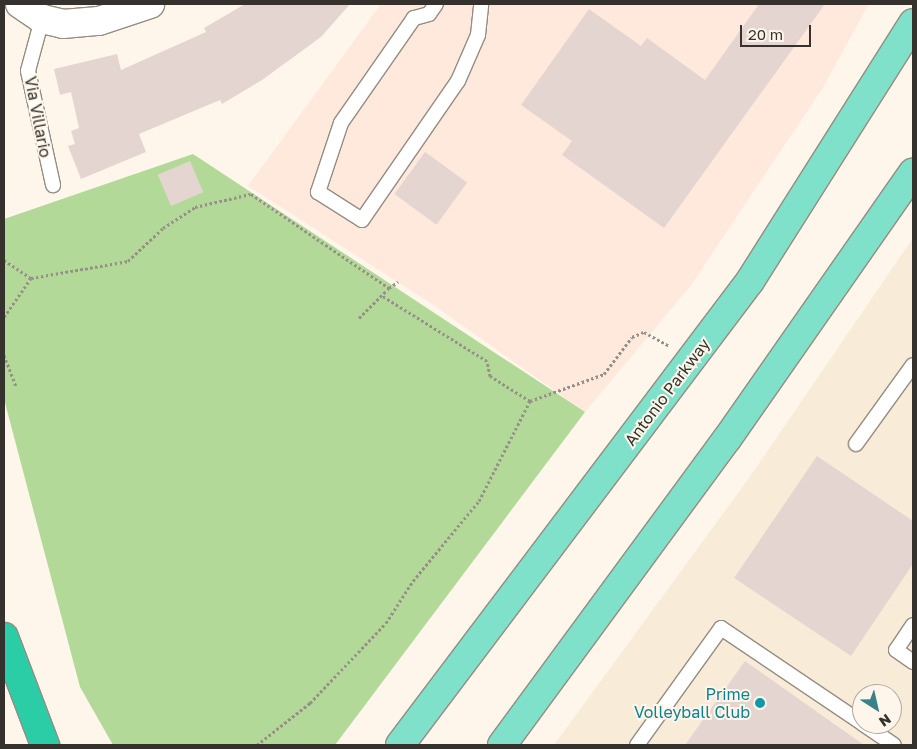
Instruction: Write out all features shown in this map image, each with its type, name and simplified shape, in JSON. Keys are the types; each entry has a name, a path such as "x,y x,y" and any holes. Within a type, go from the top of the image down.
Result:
{"highway":[{"path":"4,637 45,745"}],"main road":[{"name":"Antonio Parkway","path":"400,745 691,361 793,217 913,23"},
{"path":"502,745 727,440 913,172"}],"street":[{"path":"29,11 62,24 99,21 150,4"}],"lane":[{"path":"436,4 429,14 414,18 341,123 318,192 362,220 458,81 478,35 481,4"},
{"name":"Via Villario","path":"29,11 28,71 53,185"},
{"path":"856,444 913,365"},
{"path":"913,625 896,650 913,662"},
{"path":"637,745 721,628 852,717"},
{"path":"877,734 894,745"}],"path":[{"path":"4,260 30,278 128,260 163,228 195,207 251,194 389,288"},
{"path":"4,317 30,278"},
{"path":"359,318 381,295 398,282"},
{"path":"381,295 487,362 490,376 530,401"},
{"path":"257,745 310,704 386,623 413,582 480,501 530,401 604,374 632,337 644,332 691,361"},
{"path":"4,355 16,387"}],"shaded area":[{"path":"381,4 869,4 822,89 691,285 585,412 432,304 248,186"},
{"path":"913,238 913,745 554,745 749,478"}],"green space":[{"path":"193,154 585,412 335,745 113,745 80,687 4,399 4,219"}],"building":[{"path":"245,4 350,4 321,37 262,80 222,104 220,100 139,134 146,152 81,179 68,146 75,144 71,131 79,128 71,92 60,95 54,69 117,54 121,70 206,32 204,28"},
{"path":"759,4 825,4 664,228 562,155 572,141 521,105 589,9 641,46 647,38 705,80"},
{"path":"425,152 467,183 437,225 394,194"},
{"path":"190,161 203,192 171,206 158,175"},
{"path":"817,456 913,521 913,564 851,656 734,578"},
{"name":"Prime Volleyball Club","path":"745,661 864,745 685,745"}],"place":[{"name":"Prime Volleyball Club","path":"760,703"}]}
